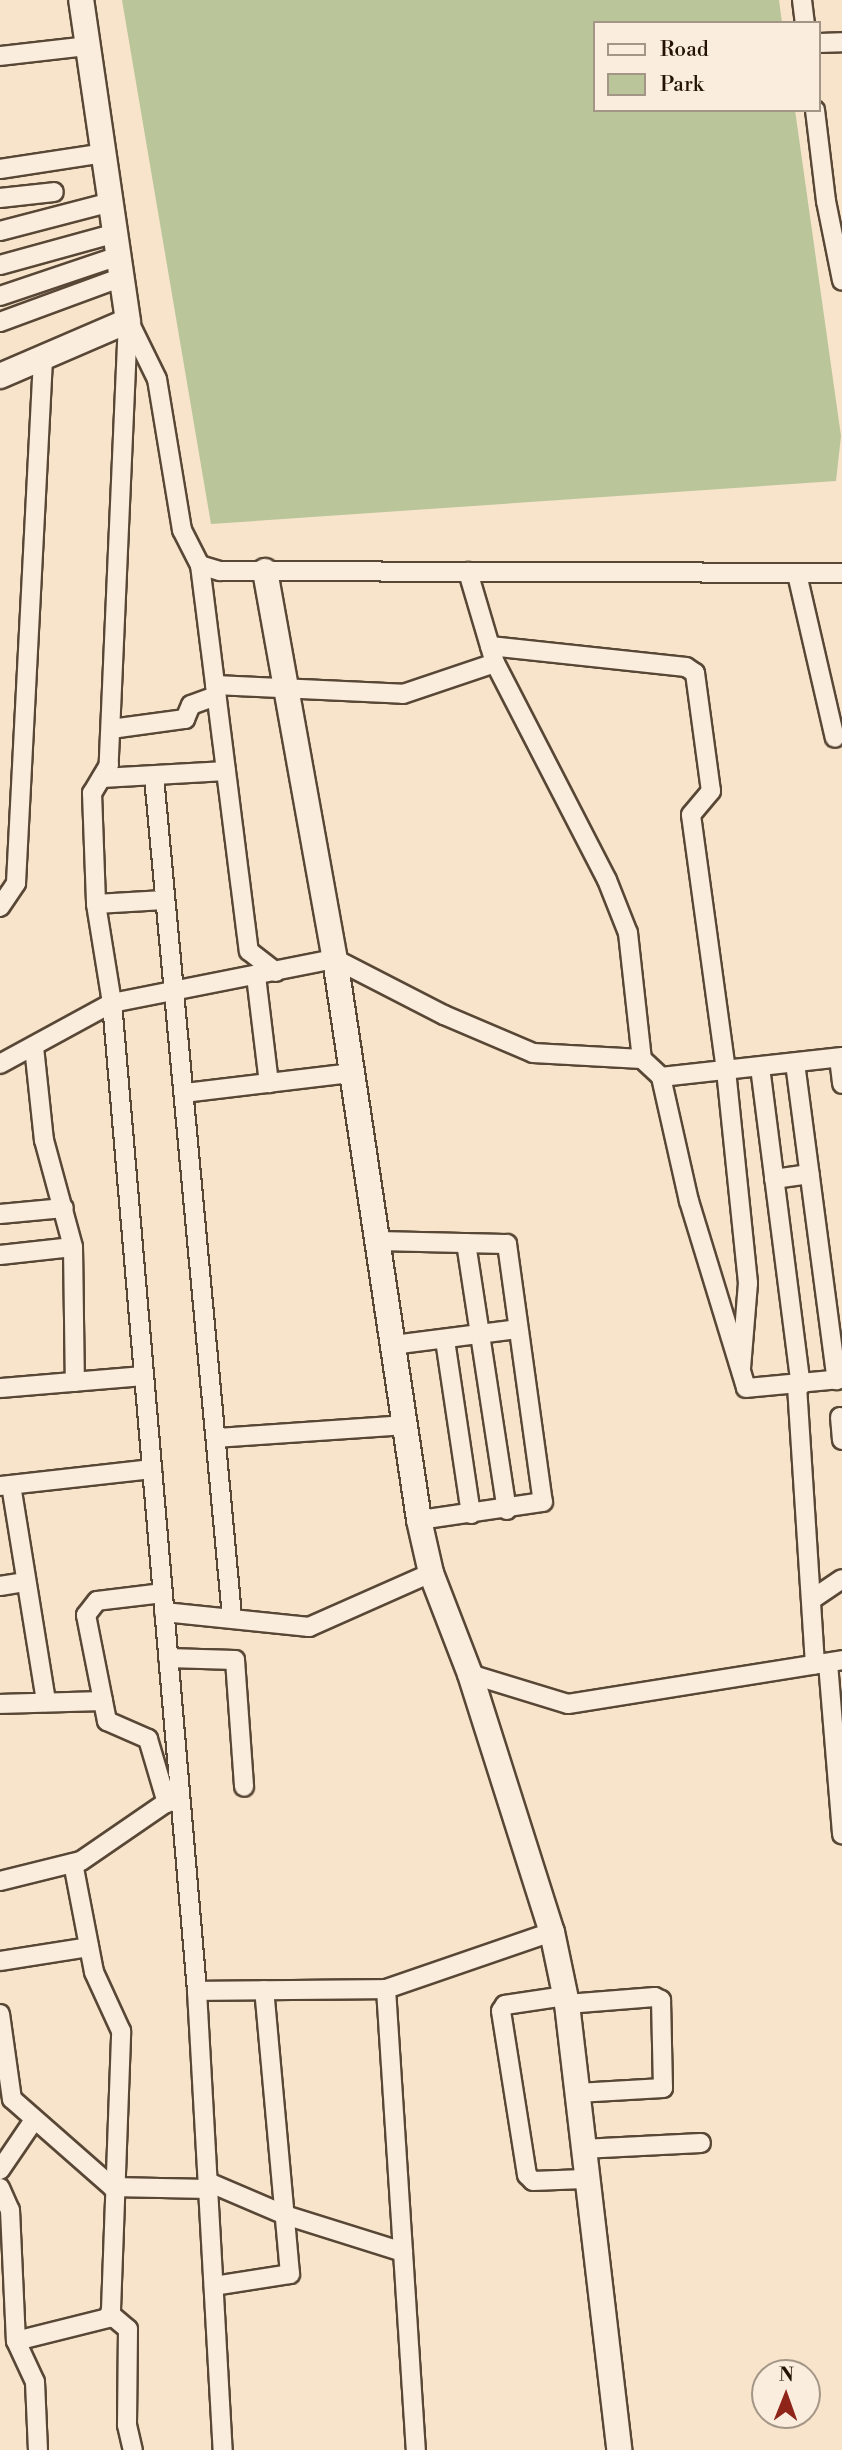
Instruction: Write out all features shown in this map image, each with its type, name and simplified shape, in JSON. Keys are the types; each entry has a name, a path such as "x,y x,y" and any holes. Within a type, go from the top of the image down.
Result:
{"street":[{"path":"81,0 128,321 110,765 92,793 96,904 112,1003 168,1658 173,1798 197,1991 223,2450"},
{"path":"802,0 804,21"},
{"path":"821,43 842,42"},
{"path":"0,68 8,55 88,46"},
{"path":"815,112 834,200 842,279"},
{"path":"0,169 104,153"},
{"path":"0,198 54,192"},
{"path":"0,231 111,202"},
{"path":"0,265 119,256"},
{"path":"0,296 119,256"},
{"path":"0,322 119,256"},
{"path":"0,376 128,321"},
{"path":"128,321 157,379 182,530 200,565 249,951 276,972"},
{"path":"0,907 16,883 43,359"},
{"path":"200,565 220,571 841,572"},
{"path":"265,571 335,959 419,1520 431,1573 471,1674 552,1932 566,2000 584,2179 619,2450"},
{"path":"468,572 492,655 607,880 628,933 642,1059 661,1077 685,1187 750,1391 840,1380 795,1063"},
{"path":"797,573 835,738"},
{"path":"111,729 185,719 191,705 216,691 287,687 403,694 492,655 686,667 695,673 711,791 691,815 726,1070 748,1283 741,1369"},
{"path":"102,778 226,771"},
{"path":"154,776 232,1617"},
{"path":"96,904 164,900"},
{"path":"0,1064 112,1003 335,959 444,1015 533,1054 642,1059"},
{"path":"256,976 268,1083"},
{"path":"34,1047 44,1140 73,1247 75,1382"},
{"path":"661,1077 840,1058 842,1084"},
{"path":"760,1067 799,1385 811,1600 829,1662 842,1834"},
{"path":"184,1093 352,1073"},
{"path":"774,1179 810,1174"},
{"path":"0,1214 64,1208"},
{"path":"377,1241 507,1244 543,1502 507,1510 419,1520"},
{"path":"466,1243 507,1510"},
{"path":"0,1255 73,1247"},
{"path":"393,1345 519,1329"},
{"path":"444,1340 471,1514"},
{"path":"0,1388 144,1376"},
{"path":"840,1417 842,1440"},
{"path":"216,1438 405,1425"},
{"path":"46,1702 26,1581 5,1485 152,1469"},
{"path":"164,1612 309,1627 431,1573"},
{"path":"811,1600 842,1579"},
{"path":"0,1586 26,1581"},
{"path":"163,1593 97,1601 87,1609 109,1723 150,1742 173,1798"},
{"path":"168,1658 235,1660 244,1787"},
{"path":"471,1674 568,1704 829,1662"},
{"path":"0,1704 103,1701"},
{"path":"0,1881 73,1863 173,1798"},
{"path":"73,1863 96,1980 121,2031 112,2187 110,2314"},
{"path":"197,1991 386,1989 552,1932"},
{"path":"0,1961 89,1947"},
{"path":"386,1989 416,2450"},
{"path":"214,2286 290,2274 264,1990"},
{"path":"577,2093 663,2088 661,2000 655,1997 566,2000 505,2005 501,2011 527,2175 533,2181 584,2179"},
{"path":"0,2014 6,2100 34,2120 112,2187 209,2186 285,2215 403,2252"},
{"path":"0,2171 34,2120"},
{"path":"582,2149 701,2143"},
{"path":"0,2188 10,2210 16,2341 35,2382 38,2450"},
{"path":"16,2341 110,2314"},
{"path":"110,2314 128,2329 127,2425 133,2450"}],"green space":[{"path":"122,0 779,0 782,21 594,21 594,112 795,112 841,436 836,481 211,524"}]}
